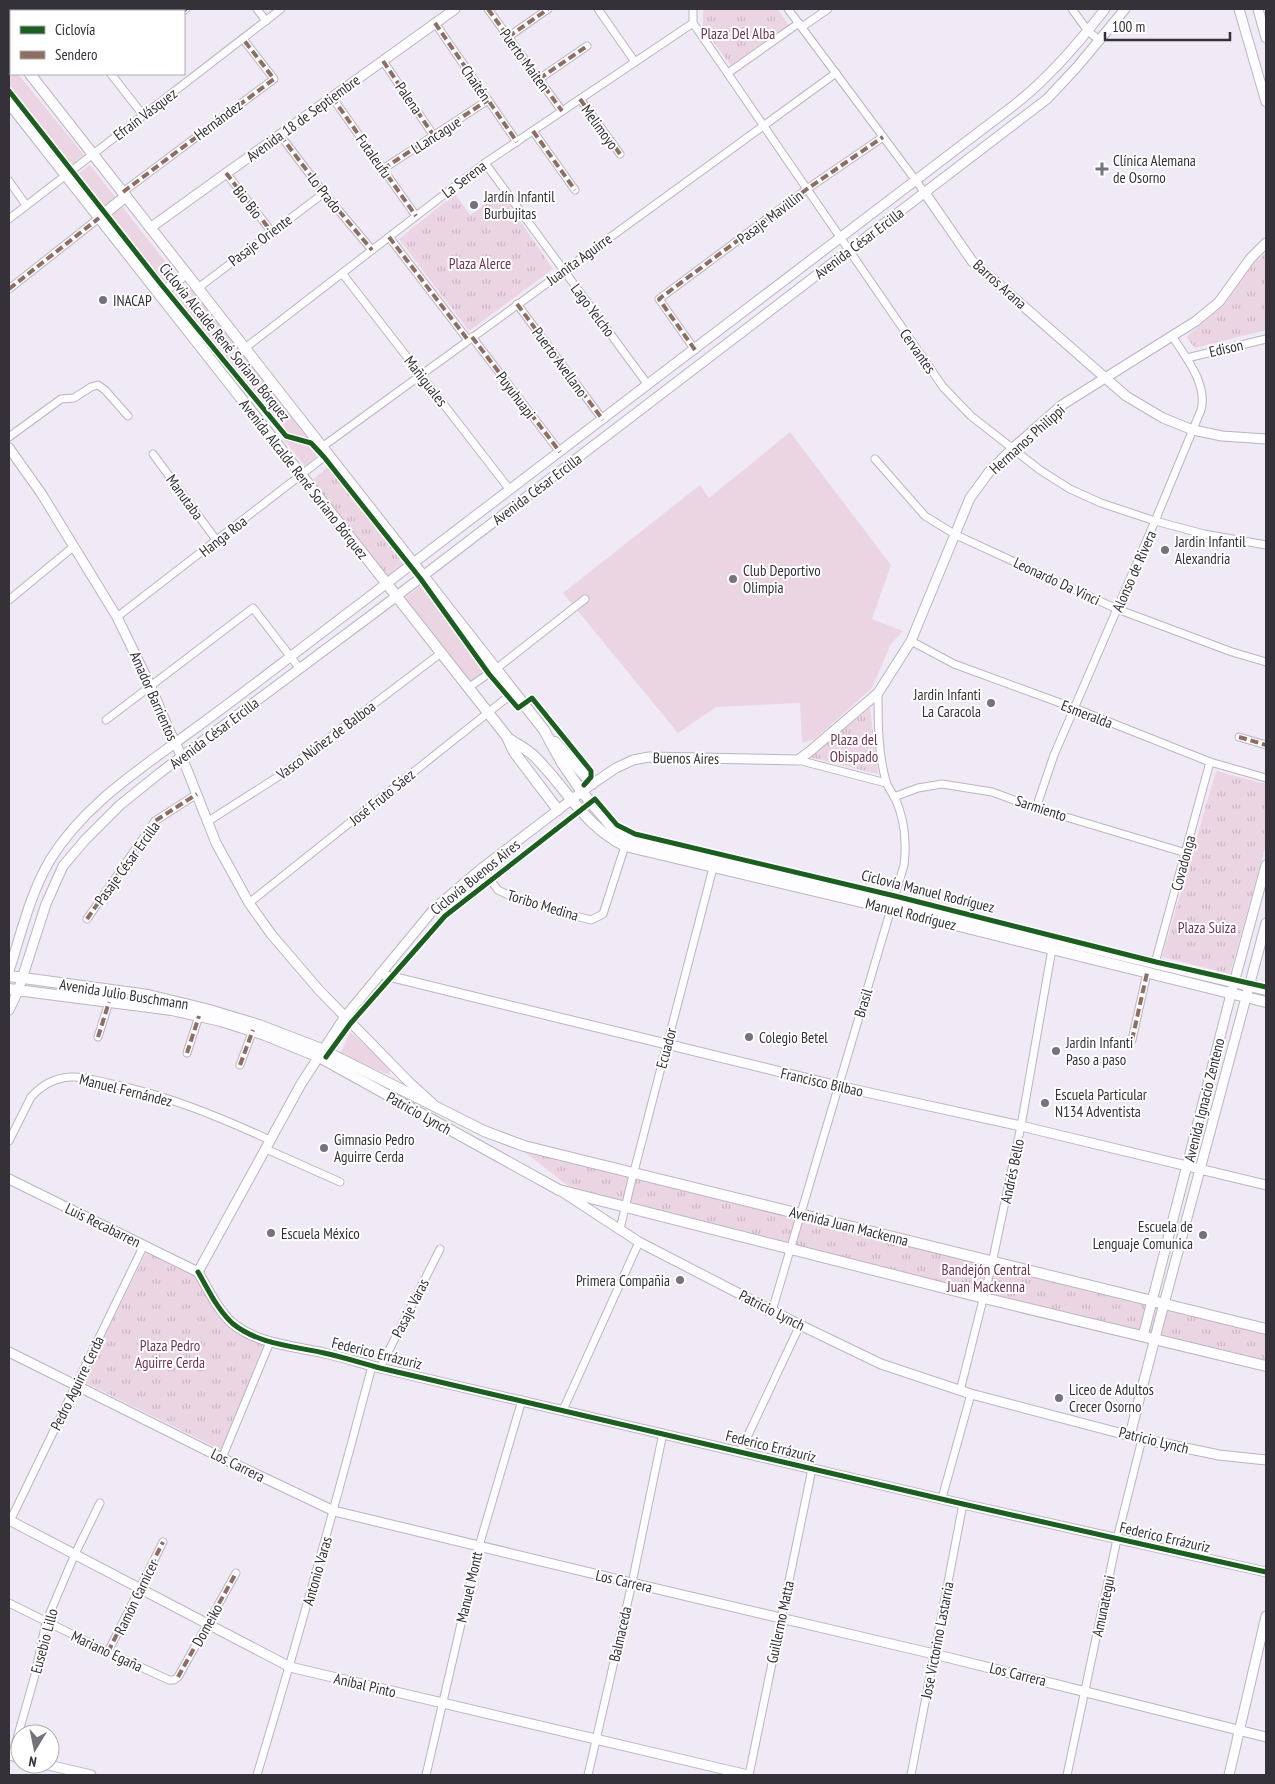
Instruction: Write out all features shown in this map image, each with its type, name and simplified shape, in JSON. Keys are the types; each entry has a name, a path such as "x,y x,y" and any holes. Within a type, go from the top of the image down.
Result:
{"main road":[{"path":"31,75 544,730 592,784"},
{"name":"Avenida Alcalde René Soriano Bórquez","path":"9,103 508,738 532,754 571,801"},
{"path":"99,218 124,194"},
{"path":"160,295 186,273"},
{"path":"544,730 562,763 582,792"},
{"path":"508,738 514,752 558,810"},
{"name":"Manuel Rodríguez","path":"582,792 611,826 624,835 637,840 892,905 1052,949 1266,1002"},
{"name":"Manuel Rodríguez","path":"571,801 606,836 625,846 713,868 1155,963 1266,990"},
{"name":"Avenida Julio Buschmann","path":"9,976 148,995 177,1001 259,1025 320,1052"},
{"name":"Avenida Julio Buschmann","path":"13,990 172,1010 253,1030 320,1052"},
{"name":"Avenida Juan Mackenna","path":"320,1052 484,1131 524,1146 1266,1329"},
{"name":"Patricio Lynch","path":"320,1052 559,1190"},
{"path":"559,1190 984,1298 1266,1366"}],"street":[{"path":"257,9 266,21"},
{"name":"Efraín Vásquez","path":"9,219 281,9"},
{"name":"Avenida 18 de Septiembre","path":"150,228 455,9"},
{"name":"Puerto Maiten","path":"488,9 562,111"},
{"path":"508,37 548,9"},
{"path":"598,9 635,62"},
{"path":"693,9 693,23"},
{"name":"Barros Arana","path":"788,9 925,193 972,261 1126,396 1149,411 1193,430 1222,436 1266,439"},
{"path":"728,74 828,9"},
{"path":"1072,9 1088,31 1099,40"},
{"name":"Avenida César Ercilla","path":"9,971 43,874 55,853 80,821 103,798 130,775 290,658 841,239 1037,87 1088,31 1105,9"},
{"name":"Avenida César Ercilla","path":"9,1010 13,990 22,979 40,922 63,866 85,840 115,810 140,788 423,576 1047,99 1125,9"},
{"path":"1239,9 1263,76 1266,102"},
{"path":"1258,9 1266,38"},
{"name":"La Serena","path":"245,348 484,163 693,23"},
{"name":"Cervantes","path":"693,23 943,387 971,416 1040,470 1070,489 1101,503 1155,521 1204,534 1266,544"},
{"name":"Chaitén","path":"435,24 517,142"},
{"name":"Hernández","path":"124,194 274,78 243,39"},
{"path":"539,80 587,46"},
{"name":"Palena","path":"383,61 434,136"},
{"name":"Juanita Aguirre","path":"325,450 421,374 836,73"},
{"path":"112,75 143,115"},
{"name":"Futaleufu","path":"332,97 416,216"},
{"name":"Melimoyo","path":"580,99 620,154"},
{"name":"LLancague","path":"383,169 488,100"},
{"path":"533,131 575,190"},
{"name":"Lo Prado","path":"280,135 324,193 372,250"},
{"name":"Pasaje Mavillin","path":"695,350 659,299 807,189 883,136"},
{"name":"Lago Yelcho","path":"484,163 648,385"},
{"name":"Bio Bio","path":"226,173 271,231"},
{"path":"9,181 26,204"},
{"name":"Pasaje Oriente","path":"198,288 271,231 324,193"},
{"path":"9,290 99,218"},
{"name":"Puyuhuapi","path":"389,237 560,452"},
{"name":"Hermanos Philippi","path":"798,760 878,693 911,641 970,498 990,472 1013,448 1062,405 1196,321 1219,302 1250,259 1266,243"},
{"name":"Mañiguales","path":"342,273 510,490"},
{"name":"Puerto Avellano","path":"518,304 603,420"},
{"name":"Alonso de Rivera","path":"1036,808 1054,755 1201,410 1203,397 1200,386 1187,358 1172,336"},
{"name":"Edison","path":"1187,358 1266,339"},
{"path":"9,437 61,399 74,398 91,387 98,385 105,390 128,416"},
{"name":"Amador Barrientos","path":"9,448 41,493 117,617 151,687 226,864 249,903 283,948 344,1018"},
{"name":"Hanga Roa","path":"117,617 301,475 325,450"},
{"name":"Manutaba","path":"153,454 217,541"},
{"name":"Leonardo Da Vinci","path":"874,458 925,516 956,535 1117,609 1232,652 1266,662"},
{"path":"9,600 73,547"},
{"path":"468,688 496,669 585,599"},
{"path":"106,720 253,608 300,669"},
{"name":"Esmeralda","path":"911,641 954,664 1074,708 1210,762 1266,778"},
{"name":"Vasco Núñez de Balboa","path":"207,822 279,776 440,653"},
{"name":"José Fruto Sáez","path":"249,903 514,692"},
{"name":"Brasil","path":"772,1311 904,865 907,847 905,828 894,797 886,783 878,726 878,693"},
{"path":"1239,737 1266,745"},
{"name":"Buenos Aires","path":"320,1052 334,1026 344,1018 434,909 482,868 592,784 632,760 649,757 798,760 886,783"},
{"name":"Covadonga","path":"1155,963 1210,762"},
{"name":"Sarmiento","path":"894,797 918,788 942,784 992,792 1036,808 1186,853"},
{"name":"Pasaje César Ercilla","path":"87,919 154,821 197,794"},
{"path":"103,798 104,806 115,810"},
{"name":"Toribo Medina","path":"482,868 498,890 523,902 591,920 603,914 625,846"},
{"path":"55,853 60,858 63,866"},
{"name":"Avenida Ignacio Zenteno","path":"1143,1336 1266,865"},
{"name":"Ecuador","path":"620,1229 713,868"},
{"path":"29,911 33,918 40,922"},
{"name":"Avenida Ignacio Zenteno","path":"1155,1338 1266,923"},
{"name":"Andrés Bello","path":"960,1391 984,1298 1021,1126 1052,949"},
{"path":"1132,1040 1147,973"},
{"name":"Francisco Bilbao","path":"380,974 838,1086 1021,1126 1266,1185"},
{"path":"98,1037 109,1002"},
{"path":"186,1053 199,1016"},
{"name":"Avenida Juan Mackenna","path":"344,1018 438,1108"},
{"path":"240,1065 253,1030"},
{"path":"198,1272 320,1052"},
{"name":"Manuel Fernández","path":"9,1141 30,1097 48,1084 70,1077 85,1078 139,1090 206,1112 270,1140"},
{"path":"266,1149 340,1182"},
{"name":"Luis Recabarren","path":"9,1179 198,1272"},
{"name":"Patricio Lynch","path":"559,1190 639,1242 772,1311 881,1364 960,1391 1142,1438 1220,1455 1266,1460"},
{"path":"563,1410 639,1242"},
{"name":"Pedro Aguirre Cerda","path":"9,1521 144,1245"},
{"name":"Pasaje Varas","path":"376,1367 440,1249"},
{"name":"Federico Errázuriz","path":"198,1272 217,1305 232,1323 249,1334 270,1342 329,1354 376,1367 963,1504 1266,1572"},
{"path":"740,1452 800,1325"},
{"path":"1130,1435 1155,1338"},
{"path":"222,1458 270,1342"},
{"name":"Los Carrera","path":"9,1352 222,1458 334,1511 1085,1690 1266,1737"},
{"name":"Antonio Varas","path":"257,1775 376,1367"},
{"path":"942,1498 971,1394"},
{"name":"Manuel Montt","path":"426,1775 479,1546 522,1400"},
{"name":"Balmaceda","path":"588,1775 632,1583 663,1433"},
{"name":"Amunategui","path":"1067,1775 1117,1539 1142,1438"},
{"name":"Guillermo Matta","path":"748,1775 812,1469"},
{"name":"Eusebio Lillo","path":"22,1724 46,1622 74,1554 100,1502"},
{"name":"Jose Victorino Lastarria","path":"911,1775 963,1504"},
{"name":"Aníbal Pinto","path":"9,1521 290,1667 748,1775"},
{"name":"Ramón Carnicer","path":"108,1652 163,1542"},
{"name":"Domeiko","path":"178,1677 236,1573"},
{"name":"Mariano Egaña","path":"9,1603 169,1680 174,1680 178,1677"},
{"path":"1229,1775 1266,1616"},
{"path":"60,1768 91,1775"}],"green space":[{"name":"Plaza Del Alba","path":"703,9 777,9 790,26 732,67 703,28"},
{"path":"9,62 10,75 19,75 84,155 72,164 9,86"},
{"path":"90,165 116,198 103,208 77,175"},
{"name":"Plaza Alerce","path":"501,193 553,269 469,331 399,239 455,194 470,215"},
{"path":"121,205 175,274 162,284 108,215"},
{"path":"1266,253 1266,330 1195,348 1186,337 1223,306 1254,263"},
{"path":"188,285 322,452 305,466 171,298"},
{"name":"Club Deportivo Olimpia","path":"790,432 891,565 872,619 903,631 891,644 872,688 815,739 802,743 800,703 716,707 678,733 563,593 700,485 709,498"},
{"path":"332,464 408,561 388,576 312,480"},
{"path":"422,585 489,669 471,683 404,599"},
{"name":"Plaza del Obispado","path":"870,708 878,774 809,757"},
{"name":"Plaza Suiza","path":"1216,771 1266,784 1266,844 1230,974 1162,957"},
{"path":"350,1032 389,1065 390,1075 340,1055"},
{"name":"Bandejón Central Juan Mackenna","path":"521,1149 1266,1333 1266,1364 577,1193"},
{"name":"Plaza Pedro Aguirre Cerda","path":"148,1249 195,1273 215,1307 265,1343 221,1450 82,1381"}],"marked path":[{"path":"488,9 562,111"},
{"path":"508,37 548,9"},
{"path":"435,23 517,142"},
{"path":"123,192 274,79 243,39"},
{"path":"539,79 587,46"},
{"path":"383,61 434,136"},
{"path":"332,97 416,216"},
{"path":"580,99 620,154"},
{"path":"383,169 488,100"},
{"path":"533,131 575,190"},
{"path":"280,135 324,193 372,250"},
{"path":"695,350 659,299 807,189 883,137"},
{"path":"226,173 271,231"},
{"path":"9,289 99,218"},
{"path":"389,237 468,340"},
{"path":"517,304 603,420"},
{"path":"472,337 560,452"},
{"path":"1239,737 1266,745"},
{"path":"87,919 155,821 197,794"},
{"path":"1132,1040 1147,973"},
{"path":"98,1037 109,1002"},
{"path":"187,1053 199,1016"},
{"path":"240,1065 253,1030"},
{"path":"108,1652 163,1542"},
{"path":"178,1677 236,1573"}],"cycle path":[{"name":"Ciclovía Alcalde René Soriano Bórquez","path":"9,91 160,283 286,436 311,443 324,457 420,578 489,674 518,708 532,698 591,771 591,777 584,785"},
{"name":"Ciclovía Buenos Aires","path":"326,1057 350,1024 445,916 595,799 617,825 635,834 895,896 1156,962 1266,987"},
{"path":"198,1272 217,1305 232,1323 253,1336 264,1340 963,1504 1266,1572"}],"place":[{"name":"Clínica Alemana de Osorno","path":"1102,169"},
{"name":"Jardín Infantil Burbujitas","path":"474,205"},
{"name":"INACAP","path":"103,300"},
{"name":"Jardin Infantil Alexandria","path":"1165,550"},
{"name":"Club Deportivo Olimpia","path":"733,579"},
{"name":"Jardin Infanti La Caracola","path":"991,703"},
{"name":"Colegio Betel","path":"749,1037"},
{"name":"Jardin Infanti Paso a paso","path":"1056,1051"},
{"name":"Escuela Particular N134 Adventista","path":"1045,1103"},
{"name":"Gimnasio Pedro Aguirre Cerda","path":"324,1148"},
{"name":"Escuela México","path":"271,1233"},
{"name":"Escuela de Lenguaje Comunica","path":"1203,1235"},
{"name":"Primera Compañia","path":"680,1280"},
{"name":"Liceo de Adultos Crecer Osorno","path":"1059,1398"}]}
